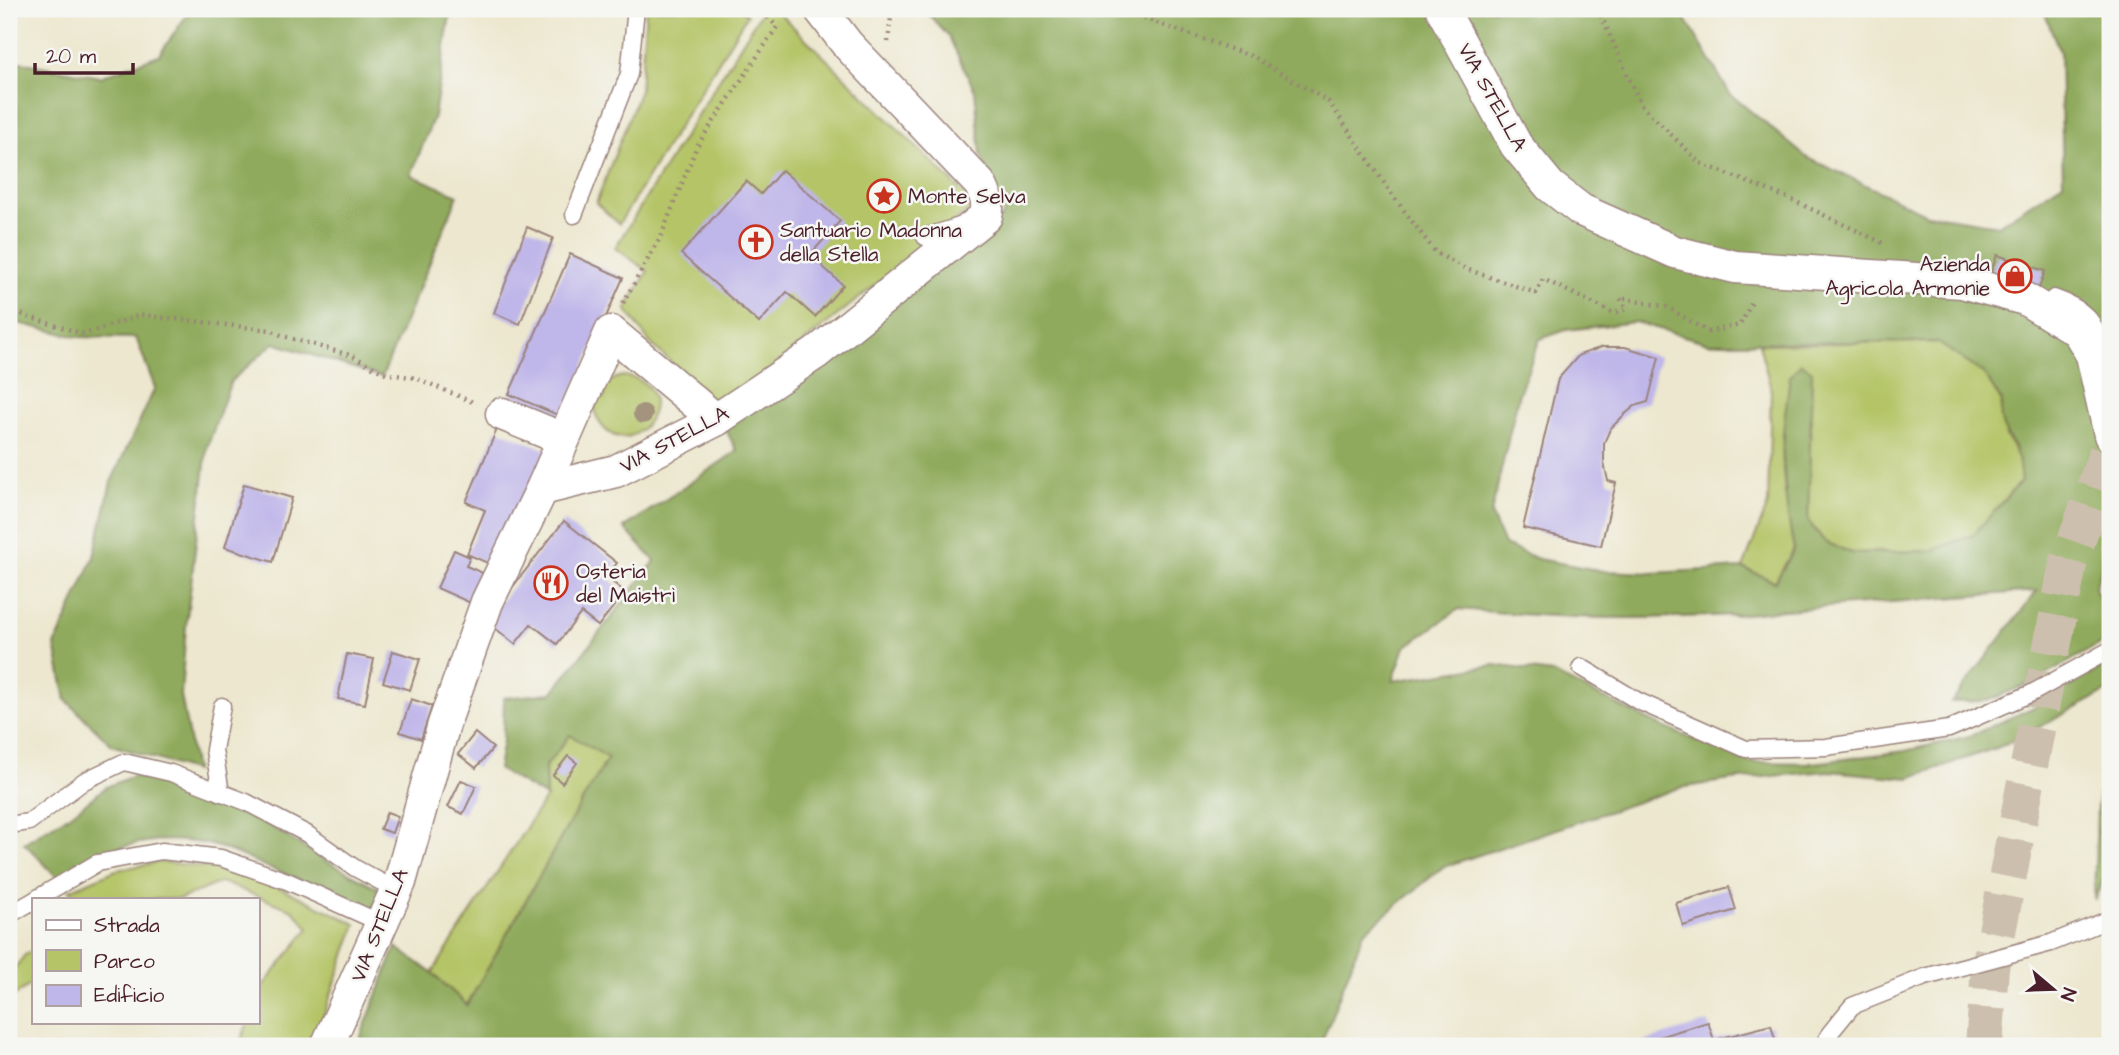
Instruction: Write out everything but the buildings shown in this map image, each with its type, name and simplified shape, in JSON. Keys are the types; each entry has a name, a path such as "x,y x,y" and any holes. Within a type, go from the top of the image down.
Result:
{"street":[{"path":"820,9 847,44 980,184 989,205 986,216 982,219"},
{"name":"VIA STELLA","path":"1443,9 1516,145 1550,186 1581,210 1675,252 1735,267 1962,282 2025,299 2078,331 2092,355 2110,435"},
{"name":"VIA STELLA","path":"327,1046 396,890 444,724 487,602 542,489 616,471 716,420 816,353 982,219"},
{"path":"542,489 611,332 716,420"},
{"path":"490,409 563,439"}],"lane":[{"path":"574,215 629,74 636,9"},
{"path":"925,237 982,219"},
{"path":"2053,298 2083,311 2094,324 2104,362 2100,385"},
{"path":"1581,667 1637,701 1746,749 1826,747 1949,729 2032,693 2110,650"},
{"path":"221,793 214,750 222,706"},
{"path":"9,825 29,822 83,781 124,762 171,773 246,802 307,834 355,868 396,890"},
{"path":"37,898 97,863 162,851 220,858 286,881 382,923"},
{"path":"9,915 32,901"},
{"path":"1823,1046 1852,1006 1925,977 2051,943 2110,919"}],"path":[{"path":"619,311 661,236 697,146 777,27 761,9"},
{"path":"1117,9 1254,57 1329,102 1393,196 1436,253 1466,269 1536,293 1543,279 1613,313 1627,309 1620,298 1667,307 1708,332 1740,325 1753,299"},
{"path":"1598,9 1641,105 1700,163 1790,199 1892,247"},
{"path":"9,309 84,334 141,314 270,330 283,337 353,356 384,373 416,378 490,409"}],"green space":[{"path":"191,9 451,9 434,116 411,175 458,195 382,377 274,343 231,381 207,448 186,626 181,695 195,771 112,745 66,700 55,645 94,557 111,482 155,388 136,338 78,337 9,321 9,60 100,77 159,55"},
{"path":"646,9 741,9 747,15 619,224 596,203 640,90"},
{"path":"763,9 775,9 976,205 721,408 650,343 626,309 648,271 615,248"},
{"path":"924,9 1680,9 1730,94 1806,157 1927,214 1998,225 2063,183 2060,52 2043,9 2106,9 2110,12 2110,561 2103,549 2101,570 2095,588 2108,615 2110,638 2035,681 1987,701 1952,702 2037,591 1736,615 1648,618 1594,618 1459,609 1405,647 1393,681 1495,665 1552,673 1663,727 1750,762 1814,763 1905,751 1970,736 2043,703 2110,663 2110,690 2007,744 1909,778 1828,771 1730,780 1679,788 1443,867 1364,932 1320,1046 357,1046 396,947 432,973 467,1005 608,758 570,735 545,767 546,797 498,769 503,740 504,698 552,693 655,561 624,528 737,451 723,424 843,341 1004,215 981,155 975,91 949,37","holes":["1635,322 1708,343 1937,342 1984,374 2002,402 2001,420 2015,451 2021,481 1973,535 1930,551 1852,553 1825,542 1808,521 1812,371 1801,363 1790,376 1783,456 1787,510 1794,550 1775,582 1743,568 1652,573 1603,571 1538,559 1504,545 1491,514 1519,393 1540,339 1566,330"]},
{"path":"1937,342 1984,374 2002,402 2006,436 2018,457 2021,481 1974,535 1930,551 1852,553 1825,542 1808,521 1812,372 1801,363 1786,408 1782,448 1794,549 1775,582 1743,568 1768,504 1771,389 1759,344"},
{"path":"623,376 642,382 652,393 654,406 650,419 641,430 629,436 615,436 602,426 596,415 596,399 597,395 603,398 605,395 599,391 610,381"},
{"path":"2110,716 2110,866 2094,900 2097,809"},
{"path":"570,735 609,758 467,1005 432,973 546,797 545,767"},
{"path":"133,776 180,784 246,811 321,858 382,890 371,912 320,888 207,844 166,840 129,845 94,858 58,878 24,843 74,812 106,787"},
{"path":"160,862 222,869 283,889 356,924 310,1046 239,1046 247,1024 259,1024 259,991 309,928 293,910 221,882 182,898 77,898 69,890 116,870"},
{"path":"32,951 32,984 9,999 9,975"}],"tunnel":[{"path":"1984,1046 1990,968 2068,564 2110,446"}],"place":[{"name":"Monte Selva","path":"884,196"},
{"name":"Santuario Madonna della Stella","path":"756,242"},
{"name":"Azienda Agricola Armonie","path":"2015,276"},
{"name":"Osteria del Maistrì","path":"551,583"}]}
